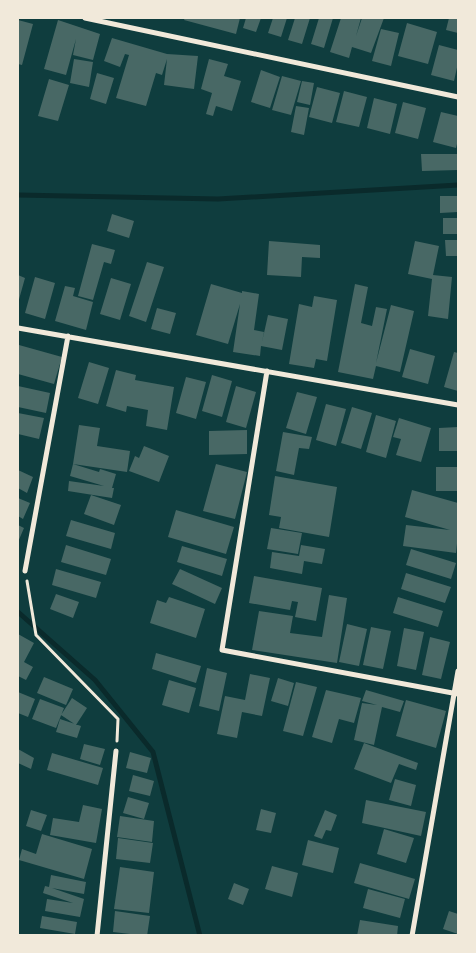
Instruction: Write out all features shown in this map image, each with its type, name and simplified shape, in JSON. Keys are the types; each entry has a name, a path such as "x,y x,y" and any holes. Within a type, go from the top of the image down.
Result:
{"street":[{"path":"85,18 458,96"},
{"path":"18,328 458,405"},
{"path":"25,571 68,336"},
{"path":"267,372 222,650 457,693"},
{"path":"412,936 457,693 458,670"},
{"path":"97,936 116,751"}],"path":[{"path":"25,571 36,635 118,719 116,751"}],"building":[{"path":"185,18 240,18 236,34 184,20"},
{"path":"246,18 261,18 256,32 243,28"},
{"path":"273,18 287,18 281,37 268,33"},
{"path":"295,18 310,18 302,44 288,40"},
{"path":"319,18 333,18 324,48 311,44"},
{"path":"341,18 361,18 356,36 362,18 384,18 371,53 352,47 349,58 330,52"},
{"path":"449,18 458,18 458,33 446,30"},
{"path":"18,20 33,24 22,65 18,64"},
{"path":"58,20 100,34 93,60 73,55 76,39 66,75 44,69"},
{"path":"407,23 437,32 428,64 398,56"},
{"path":"381,29 399,33 391,66 372,61"},
{"path":"112,38 167,54 198,56 194,89 164,85 167,59 162,75 156,73 146,106 116,98 129,55 125,54 120,67 104,61"},
{"path":"439,45 458,50 458,63 454,81 431,75"},
{"path":"74,59 93,62 89,87 70,83"},
{"path":"209,59 228,64 224,76 241,81 232,111 216,106 213,116 206,114 212,93 201,89"},
{"path":"261,70 280,77 270,108 251,102"},
{"path":"97,73 114,78 106,104 90,99"},
{"path":"282,76 301,81 291,115 272,110"},
{"path":"49,79 69,85 58,121 38,116"},
{"path":"302,81 314,83 310,105 297,102"},
{"path":"317,87 340,93 332,123 309,117"},
{"path":"344,91 367,97 359,127 336,122"},
{"path":"374,98 397,104 390,134 367,128"},
{"path":"403,102 426,108 418,139 395,133"},
{"path":"296,106 309,108 304,135 291,132"},
{"path":"441,112 458,116 456,148 433,142"},
{"path":"421,154 458,154 458,170 422,171"},
{"path":"440,196 458,196 458,212 440,213"},
{"path":"112,214 134,221 129,238 107,231"},
{"path":"443,218 458,218 458,234 443,234"},
{"path":"445,240 458,240 458,256 446,256"},
{"path":"269,241 320,245 320,258 302,257 301,277 267,275"},
{"path":"415,241 439,246 433,275 452,277 448,319 428,316 432,279 408,274"},
{"path":"92,244 115,250 111,264 104,262 93,300 78,296"},
{"path":"147,262 164,267 146,322 129,316"},
{"path":"18,275 25,278 18,303"},
{"path":"35,277 55,283 45,319 25,313"},
{"path":"111,278 131,284 120,320 100,314"},
{"path":"211,284 242,293 242,291 259,294 254,330 264,332 262,342 268,315 288,319 282,350 261,346 260,356 233,352 240,304 228,344 196,335"},
{"path":"355,284 368,287 361,323 372,326 376,307 387,309 376,363 391,305 414,311 400,372 376,366 373,379 338,372"},
{"path":"65,286 75,288 73,296 93,302 86,330 55,321"},
{"path":"314,296 337,300 327,361 316,359 314,368 289,364 299,304 312,307"},
{"path":"157,308 176,313 170,334 151,329"},
{"path":"19,345 62,357 54,384 18,374"},
{"path":"410,349 435,356 428,384 402,377"},
{"path":"454,352 458,353 458,391 444,387"},
{"path":"89,362 109,368 98,404 78,398"},
{"path":"116,370 136,375 135,380 174,387 167,430 146,426 148,410 127,406 126,412 106,406"},
{"path":"212,375 232,381 222,417 202,411"},
{"path":"186,377 206,382 196,419 176,413"},
{"path":"18,386 50,393 46,413 18,407"},
{"path":"236,386 256,392 246,428 226,422"},
{"path":"297,392 317,397 306,434 286,428"},
{"path":"326,404 346,409 336,446 316,440"},
{"path":"352,407 372,413 361,449 341,443"},
{"path":"18,413 44,418 39,439 18,434"},
{"path":"376,415 396,421 386,458 366,452"},
{"path":"399,418 431,428 421,462 396,455 401,439 393,437"},
{"path":"79,425 100,428 97,446 130,451 127,472 73,464"},
{"path":"458,427 458,451 439,451 439,428"},
{"path":"247,430 247,454 209,455 209,431"},
{"path":"283,432 312,437 309,449 299,448 294,475 276,471"},
{"path":"144,446 169,456 159,482 129,471 135,456 139,458"},
{"path":"73,464 99,472 100,469 116,474 112,488 114,488 112,498 68,491 69,481 104,486 70,476"},
{"path":"216,464 247,472 235,519 203,511"},
{"path":"436,467 458,467 458,491 436,491"},
{"path":"18,470 33,477 27,493 18,488"},
{"path":"275,476 337,487 329,537 279,528 281,517 269,515"},
{"path":"412,490 458,503 456,553 403,546 406,525 450,530 405,517"},
{"path":"91,495 121,505 114,525 84,514"},
{"path":"18,498 30,503 23,519 18,516"},
{"path":"176,510 234,527 226,554 168,537"},
{"path":"71,520 115,533 111,549 66,536"},
{"path":"18,525 24,528 18,542"},
{"path":"271,528 302,533 298,554 267,549"},
{"path":"66,545 111,559 106,575 61,562"},
{"path":"301,545 325,549 322,564 304,561 302,574 270,568 272,552 299,556"},
{"path":"182,546 227,559 222,576 177,562"},
{"path":"411,549 456,563 451,579 406,565"},
{"path":"56,569 101,582 96,598 52,585"},
{"path":"180,569 222,588 215,604 172,584"},
{"path":"406,573 451,587 445,603 401,589"},
{"path":"254,576 322,588 316,621 295,617 298,602 292,601 290,610 249,603"},
{"path":"56,594 79,602 73,618 50,609"},
{"path":"329,595 347,598 337,663 252,650 259,611 293,616 290,633 322,637"},
{"path":"169,597 205,609 196,638 150,623 157,600 166,603"},
{"path":"398,597 443,611 438,627 393,613"},
{"path":"347,624 367,629 359,666 339,662"},
{"path":"371,627 391,631 383,669 363,665"},
{"path":"404,628 424,632 416,670 397,666"},
{"path":"18,634 34,643 24,662 33,667 26,680 18,676"},
{"path":"430,637 450,642 441,679 422,675"},
{"path":"156,653 201,666 196,683 152,669"},
{"path":"207,668 227,673 219,711 199,706"},
{"path":"250,674 270,678 262,716 242,712 237,738 217,734 225,696 245,700"},
{"path":"44,677 73,689 66,705 37,693"},
{"path":"278,678 294,683 288,706 271,701"},
{"path":"169,680 196,688 189,713 162,705"},
{"path":"296,682 317,687 303,736 283,731"},
{"path":"326,690 361,698 354,723 339,719 332,743 312,737"},
{"path":"366,690 404,701 400,712 382,707 374,745 354,740 362,703 377,705 362,701"},
{"path":"18,692 35,699 28,717 18,713"},
{"path":"72,698 87,708 76,725 61,715"},
{"path":"40,699 64,708 56,728 32,719"},
{"path":"406,700 446,711 436,748 396,736"},
{"path":"60,719 81,726 77,738 56,732"},
{"path":"364,743 418,763 416,770 399,764 391,783 354,769"},
{"path":"84,744 105,749 100,765 80,759"},
{"path":"18,749 34,758 31,769 18,763"},
{"path":"130,752 151,758 147,773 126,768"},
{"path":"52,753 103,768 98,785 47,770"},
{"path":"133,775 154,781 150,796 129,791"},
{"path":"395,779 416,785 411,806 389,800"},
{"path":"128,797 149,803 144,819 123,813"},
{"path":"366,800 426,812 421,836 362,823"},
{"path":"83,805 102,809 96,843 50,835 53,818 79,822"},
{"path":"261,809 276,813 271,833 256,830"},
{"path":"31,810 47,815 41,831 26,826"},
{"path":"325,810 337,815 331,831 326,830 322,839 314,836"},
{"path":"120,816 154,821 152,842 117,837"},
{"path":"384,829 414,838 406,863 377,854"},
{"path":"42,834 92,849 84,879 19,860 22,849 36,854"},
{"path":"118,838 153,843 150,863 116,859"},
{"path":"308,840 339,848 333,873 302,865"},
{"path":"360,863 415,879 409,899 354,883"},
{"path":"272,866 298,873 292,897 265,889"},
{"path":"120,867 154,872 149,913 114,909"},
{"path":"51,875 86,882 84,894 52,888 84,899 80,917 45,911 47,899 73,903 43,893 45,886 49,887"},
{"path":"234,883 249,889 243,905 228,899"},
{"path":"368,889 405,899 400,918 363,908"},
{"path":"115,911 150,916 147,936 113,932"},
{"path":"449,911 458,914 458,934 443,929"},
{"path":"42,916 77,922 75,934 40,928"},
{"path":"360,920 398,926 397,936 357,936"}],"waterway":[{"path":"18,195 218,199 458,185"},
{"path":"18,612 95,680 153,752 200,936"}]}
